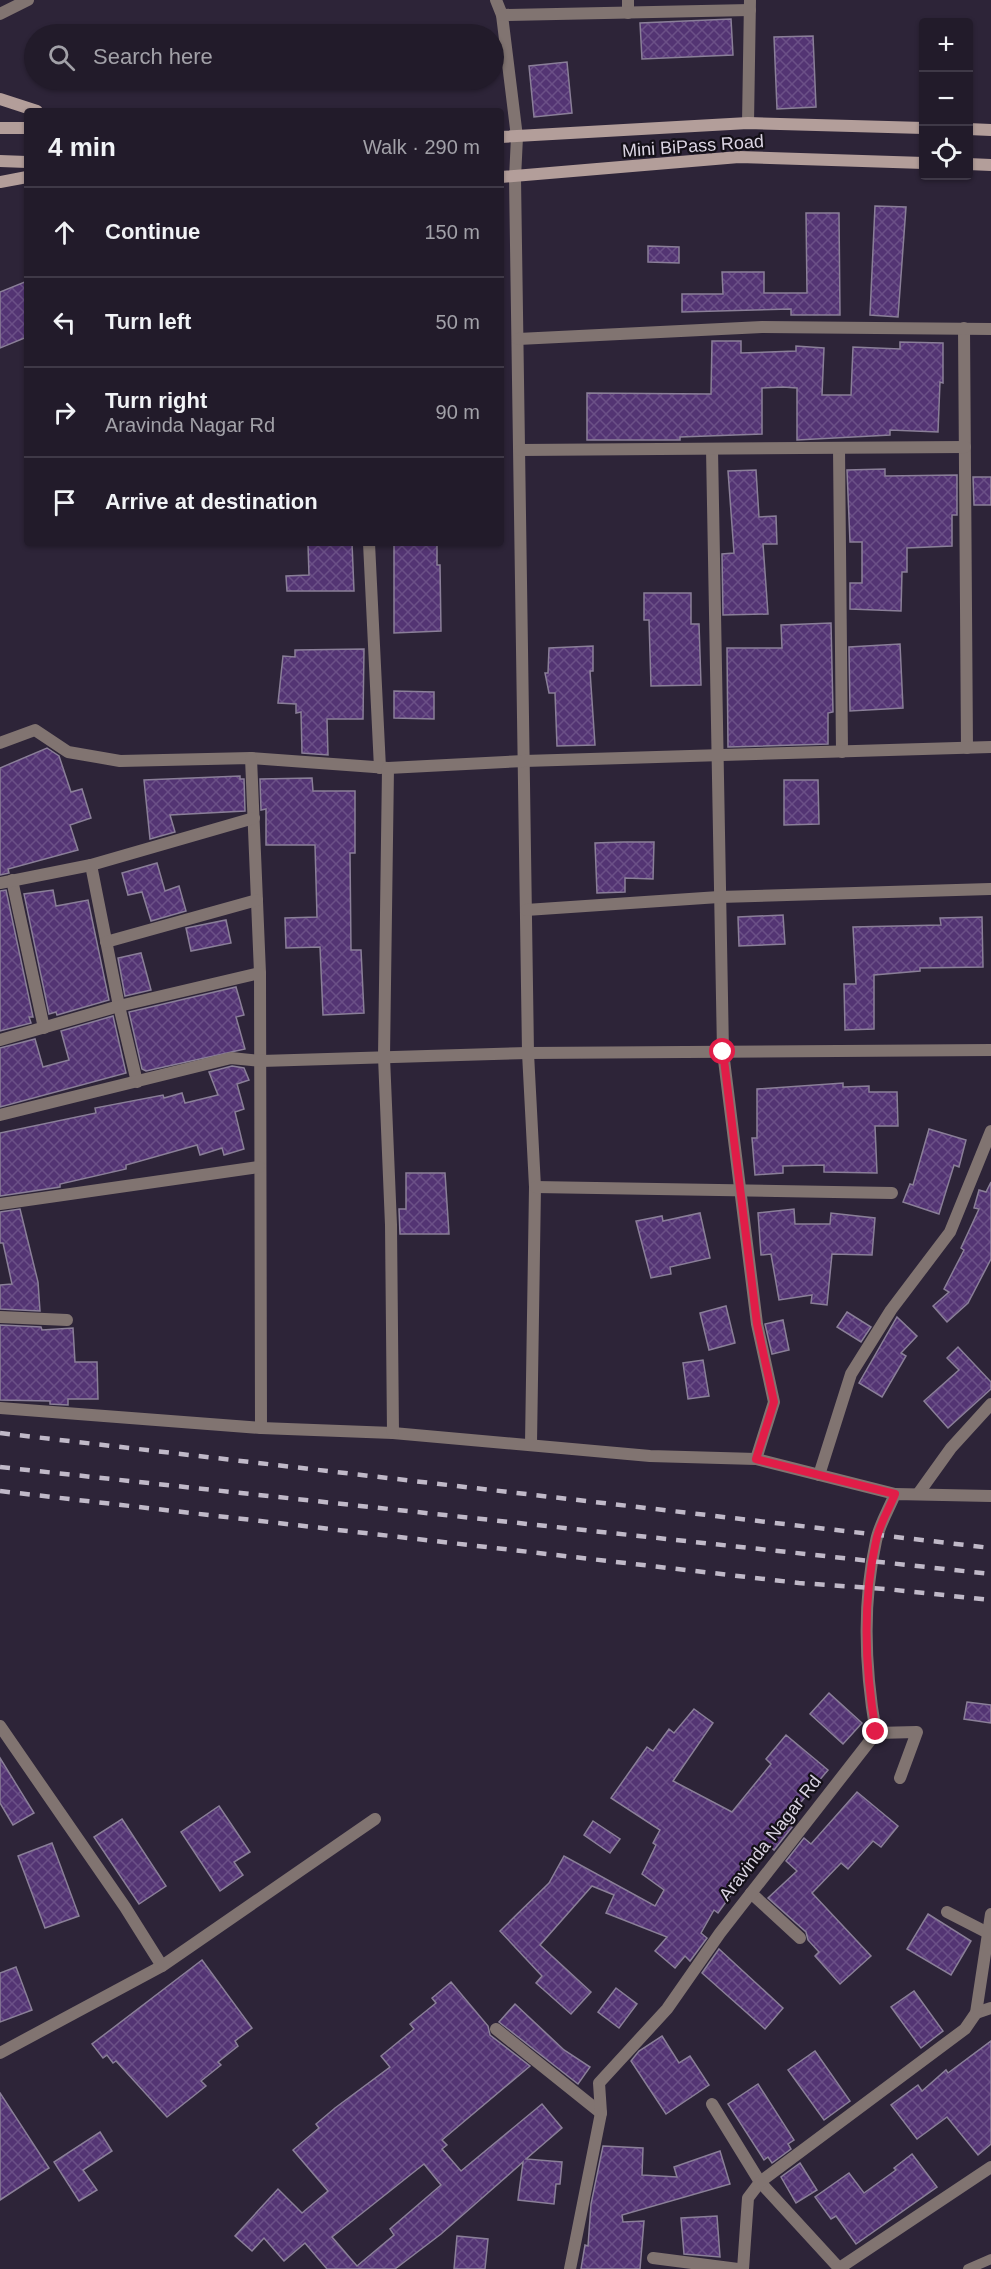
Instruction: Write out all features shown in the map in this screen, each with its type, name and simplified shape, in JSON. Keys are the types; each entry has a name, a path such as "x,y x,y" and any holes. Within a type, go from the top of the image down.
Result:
{"main road":[{"path":"0,99 28,108"},
{"path":"504,137 748,123 919,128"},
{"path":"0,128 24,128"},
{"path":"973,129 991,130"},
{"name":"Mini BiPass Road","path":"504,177 739,158 919,163"},
{"path":"0,161 24,162"},
{"path":"973,164 991,165"},
{"path":"0,182 24,178"}],"street":[{"path":"0,14 28,0"},
{"path":"496,0 503,24"},
{"path":"502,15 628,6 750,5 748,123"},
{"path":"504,30 518,137 515,178 528,1053 535,1187 531,1444"},
{"path":"518,339 762,327 991,329"},
{"path":"964,328 967,748"},
{"path":"520,450 965,447"},
{"path":"838,448 842,752"},
{"path":"712,449 723,1052 757,1324 774,1402 756,1459"},
{"path":"369,546 384,768 384,1057 391,1225 393,1434"},
{"path":"0,743 35,730 68,753 120,761 251,758 384,768 524,761 991,747"},
{"path":"251,758 260,973 261,1428"},
{"path":"44,1028 6,881 91,865 254,818"},
{"path":"91,865 119,1006 137,1082"},
{"path":"526,910 719,897 990,889"},
{"path":"106,942 257,900"},
{"path":"0,1040 119,1006 260,973"},
{"path":"0,1115 231,1058 261,1061 528,1053 991,1050"},
{"path":"819,1475 851,1374 891,1310 950,1232 991,1131"},
{"path":"0,1204 259,1167"},
{"path":"535,1187 892,1193"},
{"path":"0,1317 67,1320"},
{"path":"918,1494 951,1448 991,1404"},
{"path":"0,1408 261,1428 393,1434 531,1444 650,1456 756,1459 895,1494 991,1496"},
{"path":"895,1494 876,1539 867,1619 868,1686 876,1732 917,1732 900,1778"},
{"path":"0,1726 125,1907 162,1966"},
{"name":"Aravinda Nagar Rd","path":"570,2269 601,2113 599,2083 667,2009 751,1893 876,1732"},
{"path":"0,2053 162,1966 375,1819"},
{"path":"751,1893 800,1938"},
{"path":"946,1912 988,1933"},
{"path":"653,2258 740,2269 748,2198 760,2182 965,2029 976,2013 991,1914"},
{"path":"976,2013 991,2008"},
{"path":"496,2029 601,2113"},
{"path":"712,2104 760,2182 839,2269 991,2167"}],"lane":[{"path":"968,2269 991,2259"}],"building":[{"path":"731,19 733,55 642,59 640,23"},
{"path":"813,36 816,107 777,109 774,37"},
{"path":"567,62 572,113 534,117 529,66"},
{"path":"875,206 906,207 898,317 870,315"},
{"path":"806,213 839,213 840,315 791,315 791,309 682,312 682,294 723,294 722,272 764,272 764,293 807,293"},
{"path":"648,246 679,247 679,263 648,262"},
{"path":"24,282 24,338 0,348 0,292"},
{"path":"712,341 741,341 741,353 796,351 796,346 824,348 822,395 851,395 853,347 900,349 900,342 943,343 943,383 940,382 938,432 890,430 890,435 797,440 797,388 783,387 762,388 762,434 680,437 680,440 587,440 587,393 711,394"},
{"path":"885,469 885,476 957,475 957,515 952,515 952,546 907,548 907,572 902,572 901,611 850,609 850,583 862,583 862,542 850,542 847,470"},
{"path":"756,470 759,517 776,516 777,544 763,544 768,614 723,615 722,554 734,553 728,471"},
{"path":"973,477 991,477 991,505 974,505"},
{"path":"308,546 352,546 354,591 287,591 286,576 309,575"},
{"path":"394,546 437,546 437,565 440,565 441,631 394,633"},
{"path":"644,593 691,593 691,624 699,624 701,685 651,686 649,620 644,620"},
{"path":"831,623 833,712 828,713 828,744 728,747 727,648 782,648 781,625"},
{"path":"900,644 903,708 850,711 849,647"},
{"path":"593,646 593,671 590,671 595,745 557,746 555,693 549,693 545,673 548,673 549,648"},
{"path":"364,649 363,719 327,719 328,755 302,753 301,712 296,713 296,704 278,703 283,656 295,657 295,650"},
{"path":"394,691 434,692 434,719 394,718"},
{"path":"47,748 59,756 71,792 82,789 91,818 70,825 78,850 8,869 9,873 0,875 0,768"},
{"path":"240,776 240,779 244,779 245,811 170,815 175,832 150,839 144,780"},
{"path":"312,778 313,791 355,791 355,853 350,853 351,950 361,950 364,1013 323,1015 320,947 286,948 285,918 317,917 315,845 266,845 266,809 261,810 260,779"},
{"path":"784,780 818,780 819,824 784,825"},
{"path":"654,842 653,879 625,878 625,892 597,893 595,843"},
{"path":"157,863 165,891 179,886 186,911 151,921 142,892 128,895 122,873"},
{"path":"6,890 33,1017 29,1017 31,1023 0,1031 0,891"},
{"path":"53,890 56,906 88,900 109,1000 57,1015 56,1012 49,1014 24,894"},
{"path":"783,915 785,944 739,946 738,917"},
{"path":"982,917 983,967 920,968 920,971 874,975 874,1029 845,1030 844,984 856,984 853,927 941,925 940,918"},
{"path":"226,920 231,943 191,951 186,928"},
{"path":"141,953 151,990 125,996 118,958"},
{"path":"236,987 244,1015 236,1017 245,1049 146,1071 142,1069 129,1012"},
{"path":"113,1016 126,1073 0,1107 0,1048 35,1039 43,1067 69,1060 61,1031"},
{"path":"232,1066 244,1068 249,1080 237,1084 244,1109 235,1112 244,1149 224,1155 222,1148 200,1155 197,1145 126,1165 126,1169 60,1184 60,1187 0,1196 0,1133 96,1113 95,1108 163,1095 164,1098 182,1093 185,1103 218,1095 209,1072"},
{"path":"843,1083 843,1087 869,1086 869,1092 897,1092 898,1126 875,1126 877,1173 824,1172 824,1165 783,1166 783,1173 755,1175 752,1138 757,1138 757,1089"},
{"path":"929,1129 966,1140 959,1167 954,1165 939,1214 903,1202 910,1184 913,1185"},
{"path":"406,1173 445,1173 449,1234 400,1234 399,1209 406,1209"},
{"path":"991,1182 991,1259 968,1303 947,1322 933,1306 949,1292 944,1289 964,1250 961,1248 979,1209 974,1208 979,1190 986,1192"},
{"path":"20,1209 38,1282 40,1311 0,1309 0,1285 12,1284 3,1243 0,1243 0,1212"},
{"path":"794,1209 795,1224 830,1224 831,1213 875,1218 872,1255 832,1254 827,1305 811,1303 812,1295 779,1300 771,1254 761,1255 758,1213"},
{"path":"700,1213 710,1258 670,1267 671,1274 651,1278 636,1221 662,1216 663,1221"},
{"path":"726,1306 735,1343 709,1350 700,1313"},
{"path":"847,1312 871,1327 861,1342 837,1327"},
{"path":"897,1317 917,1336 901,1353 906,1356 882,1397 859,1383"},
{"path":"783,1320 789,1350 772,1354 765,1324"},
{"path":"0,1325 41,1327 42,1330 73,1328 75,1362 97,1362 98,1399 68,1399 68,1405 50,1404 50,1401 0,1400"},
{"path":"958,1347 991,1382 991,1389 948,1428 924,1401 959,1370 947,1358"},
{"path":"703,1360 709,1396 688,1399 683,1363"},
{"path":"829,1693 862,1723 843,1744 810,1714"},
{"path":"967,1702 991,1705 991,1723 964,1719"},
{"path":"694,1709 713,1723 673,1781 732,1812 771,1764 766,1759 786,1735 828,1770 785,1821 792,1827 774,1850 767,1843 743,1868 747,1871 728,1893 731,1895 718,1913 714,1910 701,1933 707,1938 690,1961 685,1956 675,1968 655,1951 667,1937 606,1913 614,1895 592,1886 540,1945 591,1992 571,2014 536,1983 542,1976 500,1931 549,1883 564,1856 655,1906 664,1890 642,1874 656,1845 653,1843 660,1830 611,1798 647,1747 653,1751 669,1729 674,1733"},
{"path":"0,1758 34,1813 13,1825 0,1803"},
{"path":"857,1792 898,1826 881,1847 873,1841 848,1869 841,1863 812,1893 871,1956 840,1984 815,1956 819,1952 808,1940 806,1932 768,1898 797,1871 786,1861 804,1838 811,1844"},
{"path":"219,1806 250,1852 234,1862 243,1875 220,1891 181,1832"},
{"path":"122,1819 166,1886 139,1904 94,1837"},
{"path":"593,1821 620,1839 610,1853 584,1835"},
{"path":"52,1843 79,1916 45,1928 18,1856"},
{"path":"928,1914 971,1941 951,1975 907,1949"},
{"path":"719,1949 783,2008 765,2029 702,1973"},
{"path":"202,1960 252,2028 235,2041 238,2046 218,2062 221,2065 201,2081 206,2086 167,2117 116,2061 113,2063 107,2055 103,2058 92,2044"},
{"path":"16,1967 32,2010 0,2022 0,1973"},
{"path":"451,1982 488,2026 490,2035 530,2066 442,2140 447,2145 442,2149 461,2171 542,2104 562,2128 526,2159 562,2162 560,2184 556,2184 554,2204 518,2200 523,2162 441,2234 395,2269 327,2269 305,2243 284,2261 264,2238 252,2251 235,2236 278,2189 302,2213 328,2191 293,2150 319,2128 316,2124 390,2067 381,2056 414,2029 410,2024 436,2003 432,1998","holes":["424,2164 441,2185 390,2229 394,2235 357,2266 332,2237"]},
{"path":"616,1988 637,2004 619,2028 598,2012"},
{"path":"914,1991 943,2031 921,2048 891,2007"},
{"path":"515,2004 564,2050 590,2067 578,2084 499,2022"},
{"path":"662,2036 679,2063 690,2056 709,2085 666,2114 631,2061 639,2051"},
{"path":"991,2041 991,2144 978,2155 947,2117 917,2139 891,2105 918,2085 922,2091 946,2070 948,2073"},
{"path":"815,2051 850,2101 824,2120 788,2070"},
{"path":"758,2084 794,2140 788,2144 791,2149 772,2163 768,2157 764,2160 728,2104"},
{"path":"0,2093 49,2168 0,2200"},
{"path":"100,2132 112,2151 83,2170 97,2190 79,2201 54,2162"},
{"path":"603,2146 643,2148 642,2175 677,2177 674,2167 720,2151 730,2184 622,2215 623,2222 644,2221 640,2269 581,2269 585,2245 588,2246 591,2204"},
{"path":"912,2154 937,2187 856,2244 836,2216 831,2219 815,2197 849,2173 864,2193 896,2170 894,2168"},
{"path":"800,2163 817,2190 796,2203 781,2177"},
{"path":"717,2216 720,2257 684,2254 681,2218"},
{"path":"457,2236 488,2239 485,2269 454,2269"}],"railway":[{"path":"0,1433 991,1548"},
{"path":"0,1467 991,1574"},
{"path":"0,1491 799,1583 991,1600"}],"route":[{"path":"723,1052 757,1324 774,1402 756,1459 895,1494 876,1539 867,1619 868,1686 876,1732"}]}
